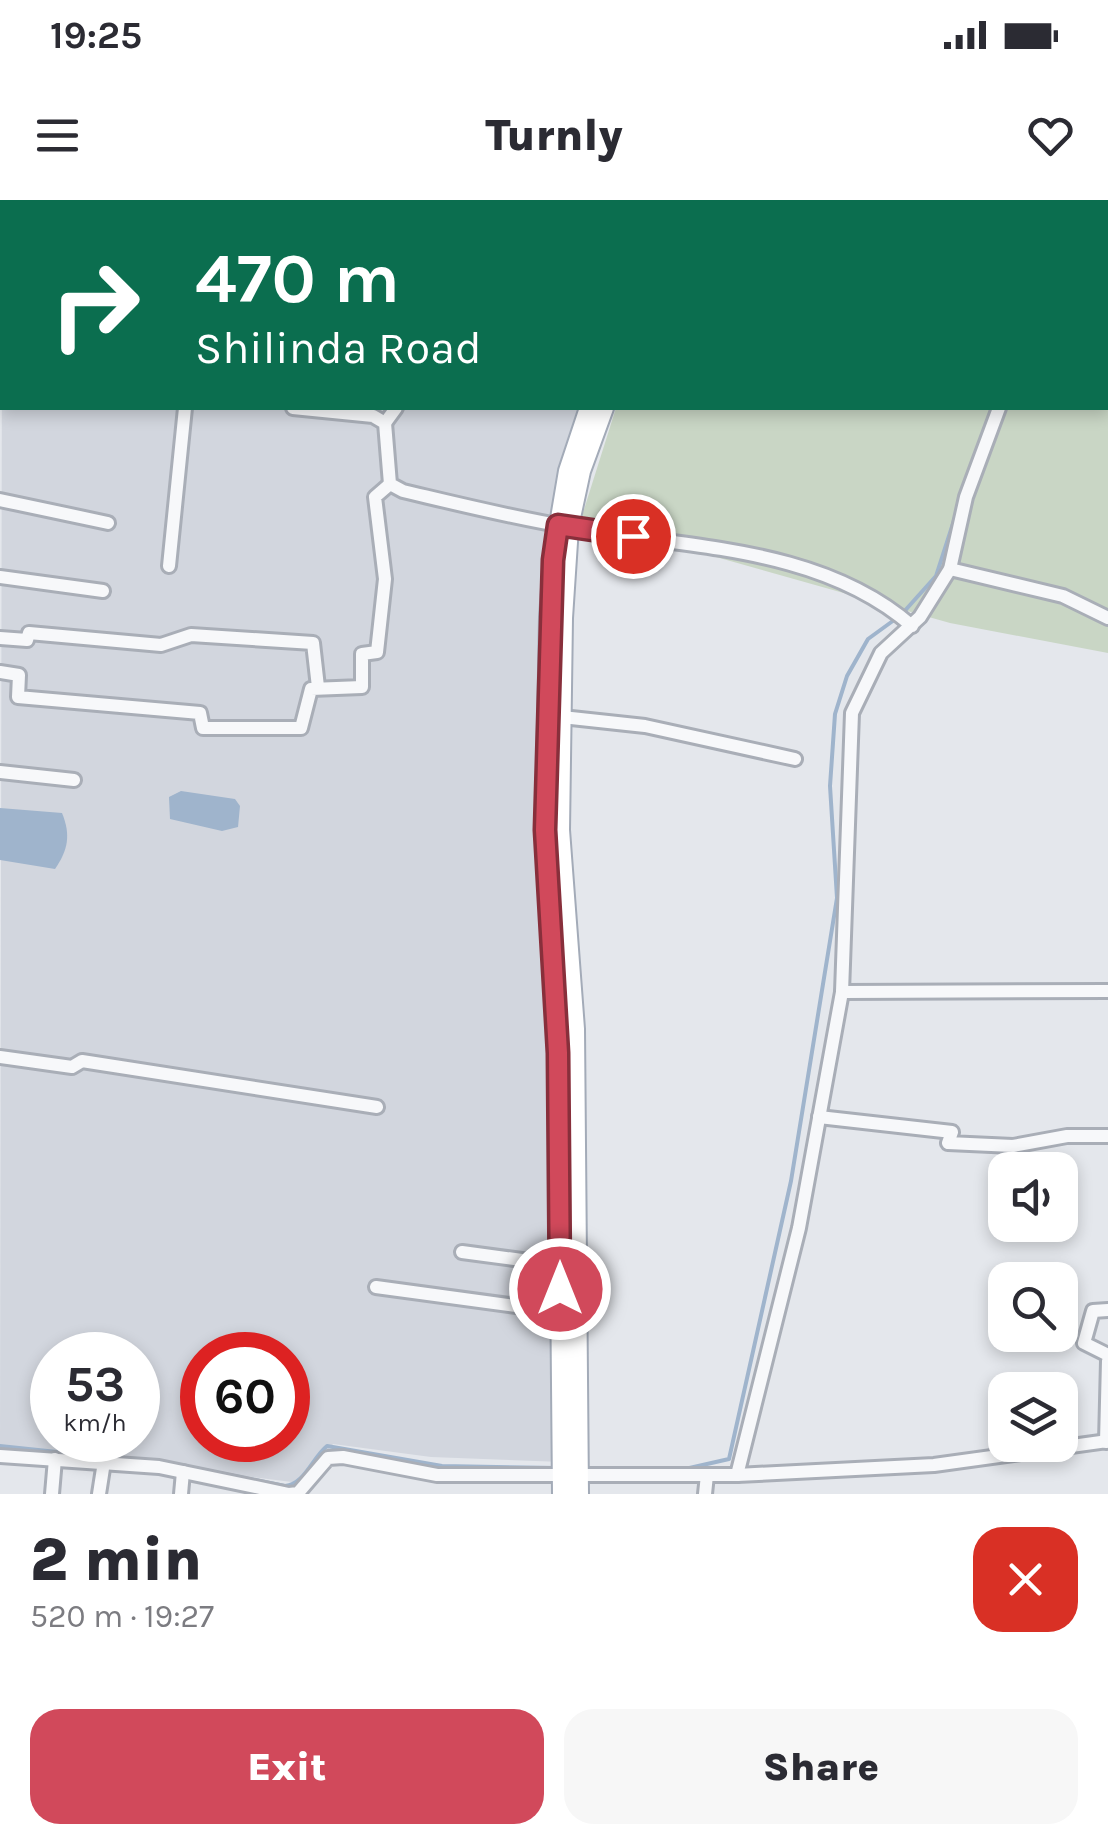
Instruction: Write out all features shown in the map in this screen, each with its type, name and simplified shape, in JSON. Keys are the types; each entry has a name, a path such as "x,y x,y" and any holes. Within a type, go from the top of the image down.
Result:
{"main road":[{"path":"570,1485 560,1312 558,1053 545,830 549,617 568,471 588,410"},
{"path":"570,1485 575,1029 560,830 563,526 603,410"}],"street":[{"path":"169,566 186,410"},
{"path":"313,410 373,416 385,423"},
{"path":"390,484 385,423 395,410"},
{"path":"737,1475 798,1228 842,992 852,714 881,653 910,624 950,569 966,497 998,410"},
{"path":"390,484 413,494 563,526 728,549 846,585 910,624"},
{"path":"0,672 18,674 18,697 200,713 202,728 301,728 310,689 362,686 362,654 377,652 385,579 375,497 390,484"},
{"path":"0,500 108,524"},
{"path":"950,569 1063,596 1108,618"},
{"path":"0,577 103,591"},
{"path":"0,638 28,640 28,634 168,646 191,634 314,643 318,687"},
{"path":"562,717 645,726 795,759"},
{"path":"0,772 74,780"},
{"path":"842,992 1108,991"},
{"path":"0,1056 72,1067 82,1061 377,1107"},
{"path":"819,1117 952,1132 948,1143 978,1146 1014,1146 1067,1136 1108,1136"},
{"path":"462,1252 559,1265"},
{"path":"376,1287 560,1312"},
{"path":"99,1494 104,1462 183,1472 289,1494 307,1489 317,1466 343,1455 437,1475 570,1485 934,1465 1107,1442 1108,1358 1084,1344 1093,1310 1108,1310"},
{"path":"0,1456 30,1458"},
{"path":"52,1494 55,1462"},
{"path":"181,1494 183,1472"},
{"path":"705,1494 707,1475"}],"shaded area":[{"path":"2,410 588,410 554,506 543,563 542,824 563,1462 431,1457 333,1444 300,1483 130,1462 160,1462 160,1332 30,1332 30,1450 0,1446"}],"green space":[{"path":"615,410 1108,410 1108,653 950,623 581,519"}],"water":[{"path":"181,791 235,799 240,806 238,827 222,831 170,819 169,797"},
{"path":"0,808 62,813 67,842 55,869 0,860"}],"waterway":[{"path":"977,450 991,410"},
{"path":"685,1469 729,1459 791,1181 837,898 830,786 835,714 847,676 868,639 901,615 936,576 957,511"},
{"path":"0,1446 30,1449"},
{"path":"174,1464 285,1486 298,1481 327,1446 442,1466 556,1468"}],"route":[{"path":"560,1289 558,1053 545,830 553,560 558,525 633,536"}]}
